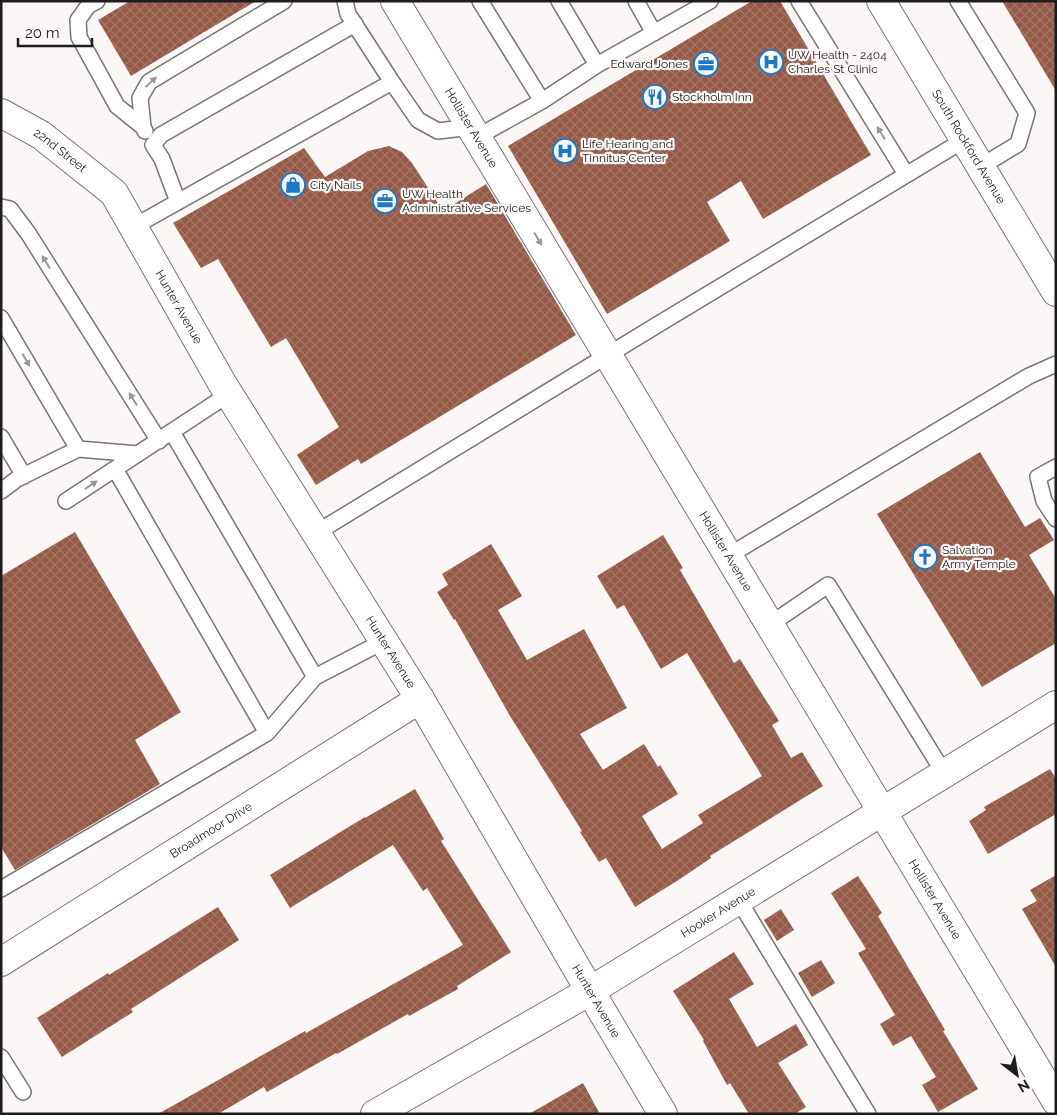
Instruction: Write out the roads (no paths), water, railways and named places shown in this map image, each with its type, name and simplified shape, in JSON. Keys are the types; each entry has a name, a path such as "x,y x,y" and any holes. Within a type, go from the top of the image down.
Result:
{"street":[{"name":"Hollister Avenue","path":"395,1 1056,1102"},
{"name":"South Rockford Avenue","path":"882,1 1056,292"},
{"name":"22nd Street","path":"1,113 41,135 114,193"},
{"name":"Hunter Avenue","path":"114,193 229,394 420,699 664,1114"},
{"name":"Broadmoor Drive","path":"1,962 420,699"},
{"name":"Hooker Avenue","path":"375,1114 590,991 1055,706"}],"lane":[{"path":"97,1 88,6 78,20 79,37 117,106 143,127 162,159 178,202"},
{"path":"143,127 140,98 148,82 284,1"},
{"path":"345,1 348,14 418,120 438,131 474,132 542,101 597,66 710,1"},
{"path":"480,1 542,101"},
{"path":"559,1 597,66"},
{"path":"636,1 654,34"},
{"path":"799,1 906,174"},
{"path":"958,1 1027,114 1018,144 980,167"},
{"path":"153,145 161,135 355,24"},
{"path":"133,227 392,82"},
{"path":"316,533 964,140"},
{"path":"1,206 10,209 28,233 158,440"},
{"path":"1,318 78,449"},
{"path":"728,556 1029,376 1056,364"},
{"path":"66,501 229,394"},
{"path":"172,432 315,677"},
{"path":"1,437 24,476"},
{"path":"1,491 18,479 78,449 138,454"},
{"path":"1056,467 1038,477 1044,500 1056,519"},
{"path":"116,469 267,733"},
{"path":"769,624 828,585 944,773"},
{"path":"1,889 267,733 315,677 384,641"},
{"path":"738,900 868,1114"},
{"path":"1,1057 23,1092"}],"place":[{"name":"UW Health - 2404 Charles St Clinic","path":"771,62"},
{"name":"Edward Jones","path":"706,64"},
{"name":"Stockholm Inn","path":"655,97"},
{"name":"Life Hearing and Tinnitus Center","path":"565,151"},
{"name":"City Nails","path":"293,185"},
{"name":"UW Health Administrative Services","path":"385,201"},
{"name":"Salvation Army Temple","path":"925,557"}]}
